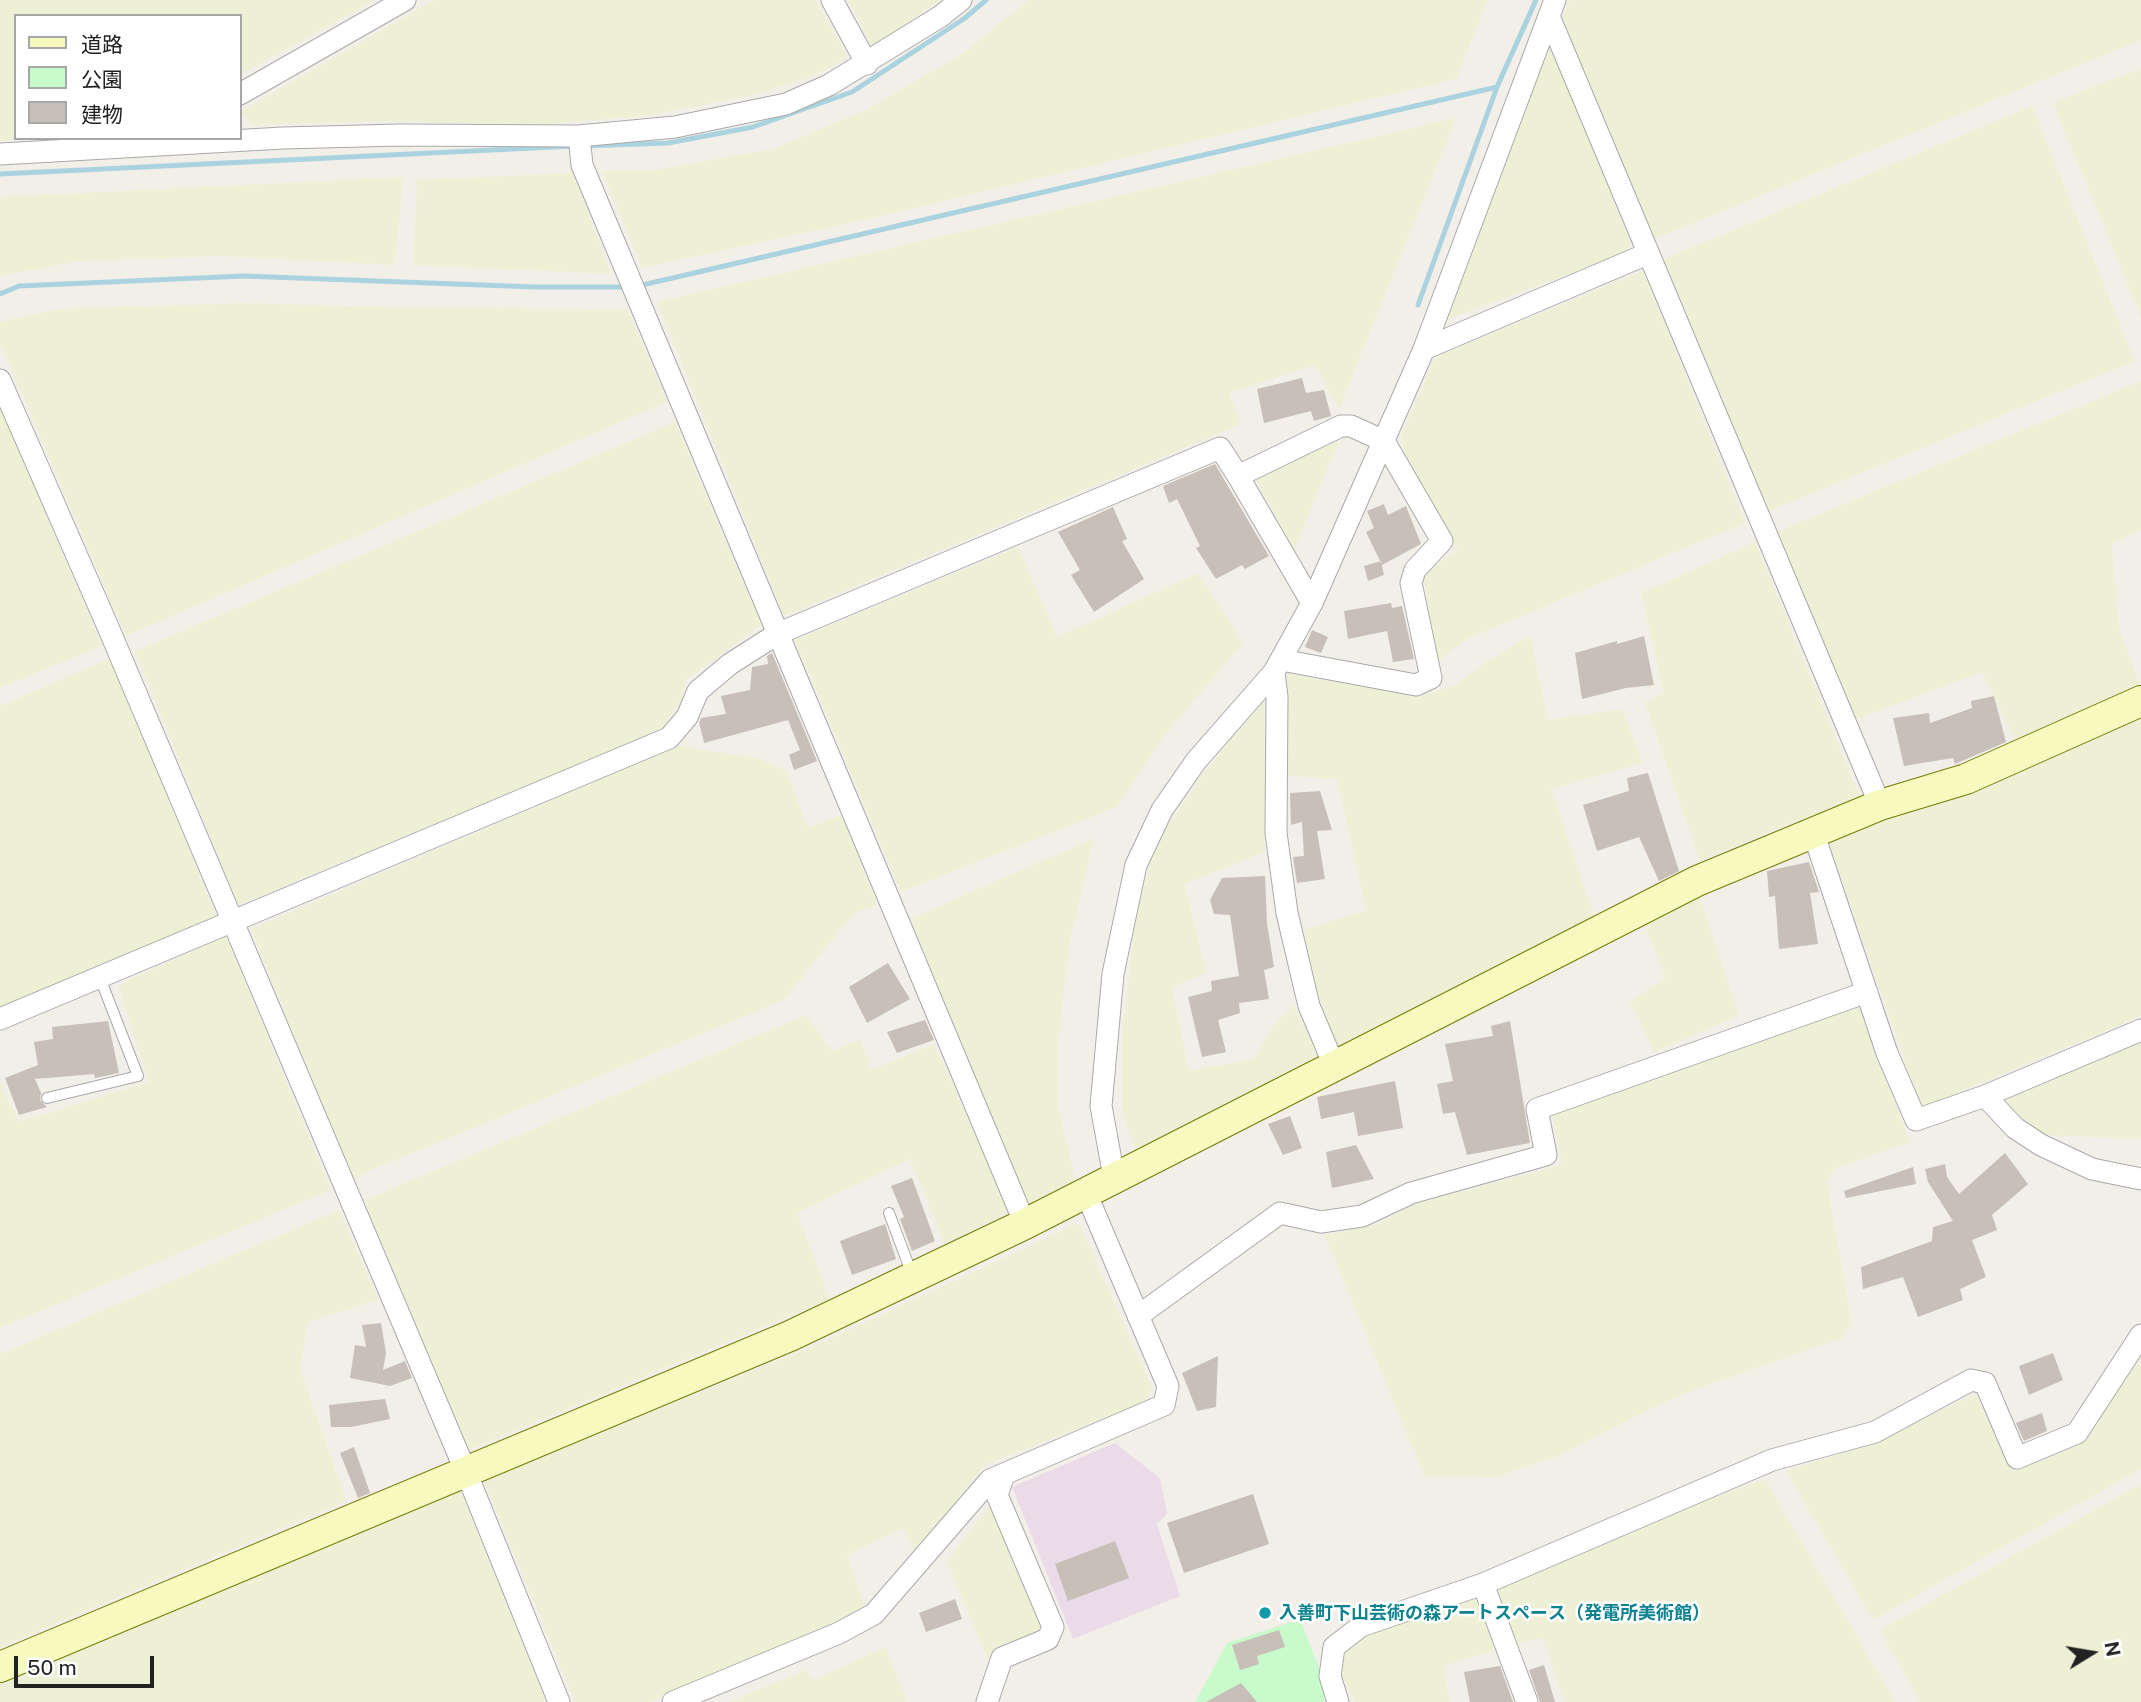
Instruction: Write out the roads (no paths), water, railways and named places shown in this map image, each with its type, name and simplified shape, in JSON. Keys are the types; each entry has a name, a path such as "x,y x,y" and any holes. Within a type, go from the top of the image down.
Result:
{"street":[{"path":"242,93 405,0"},
{"path":"832,0 867,64"},
{"path":"242,139 400,135 579,136 675,127 786,104 829,85 867,64 961,0"},
{"path":"1552,8 1647,254 1880,805"},
{"path":"1114,1177 1101,1106 1113,974 1136,865 1162,810 1196,761 1277,666 1312,603 1424,349 1552,8"},
{"path":"579,136 582,165 1025,1224"},
{"path":"0,154 224,140"},
{"path":"1424,349 1647,254"},
{"path":"0,380 108,627 466,1472 559,1702"},
{"path":"1238,476 1341,426 1351,426 1384,441 1442,541 1415,570 1411,583 1431,678 1416,685 1277,666"},
{"path":"0,1019 669,738 687,716 698,691 730,664 777,634 1220,448 1312,603"},
{"path":"1277,666 1276,833 1287,913 1308,1006 1334,1065"},
{"path":"0,1667 790,1336 1025,1224 1697,881 1880,805 1966,779 2141,701"},
{"path":"1813,832 1887,1053 1916,1120 1984,1096 2141,1030"},
{"path":"1138,1315 1279,1213 1321,1222 1362,1216 1411,1193 1546,1155 1537,1109 1867,992"},
{"path":"1984,1096 2015,1128 2041,1145 2092,1169 2141,1179"},
{"path":"673,1702 839,1633 874,1614 990,1480 1164,1405 1168,1386 1086,1193"},
{"path":"1338,1702 1330,1676 1334,1647 1361,1626 1483,1584 1772,1460 1875,1432 1971,1380 1985,1383 2017,1458 2077,1433 2141,1335"},
{"path":"987,1702 1002,1658 1048,1639 1053,1627 997,1495 1004,1475"},
{"path":"1483,1584 1527,1702"}],"lane":[{"path":"47,1098 138,1076 100,978"},
{"path":"889,1213 913,1277"}],"waterway":[{"path":"583,146 668,143 753,127 852,92 965,18 986,0"},
{"path":"638,286 1497,87 1536,0"},
{"path":"1418,305 1497,87"},
{"path":"0,174 574,146"},
{"path":"0,294 19,286 244,276 535,287 628,287"}],"place":[{"name":"入善町下山芸術の森アートスペース（発電所美術館）","path":"1265,1613"}]}
